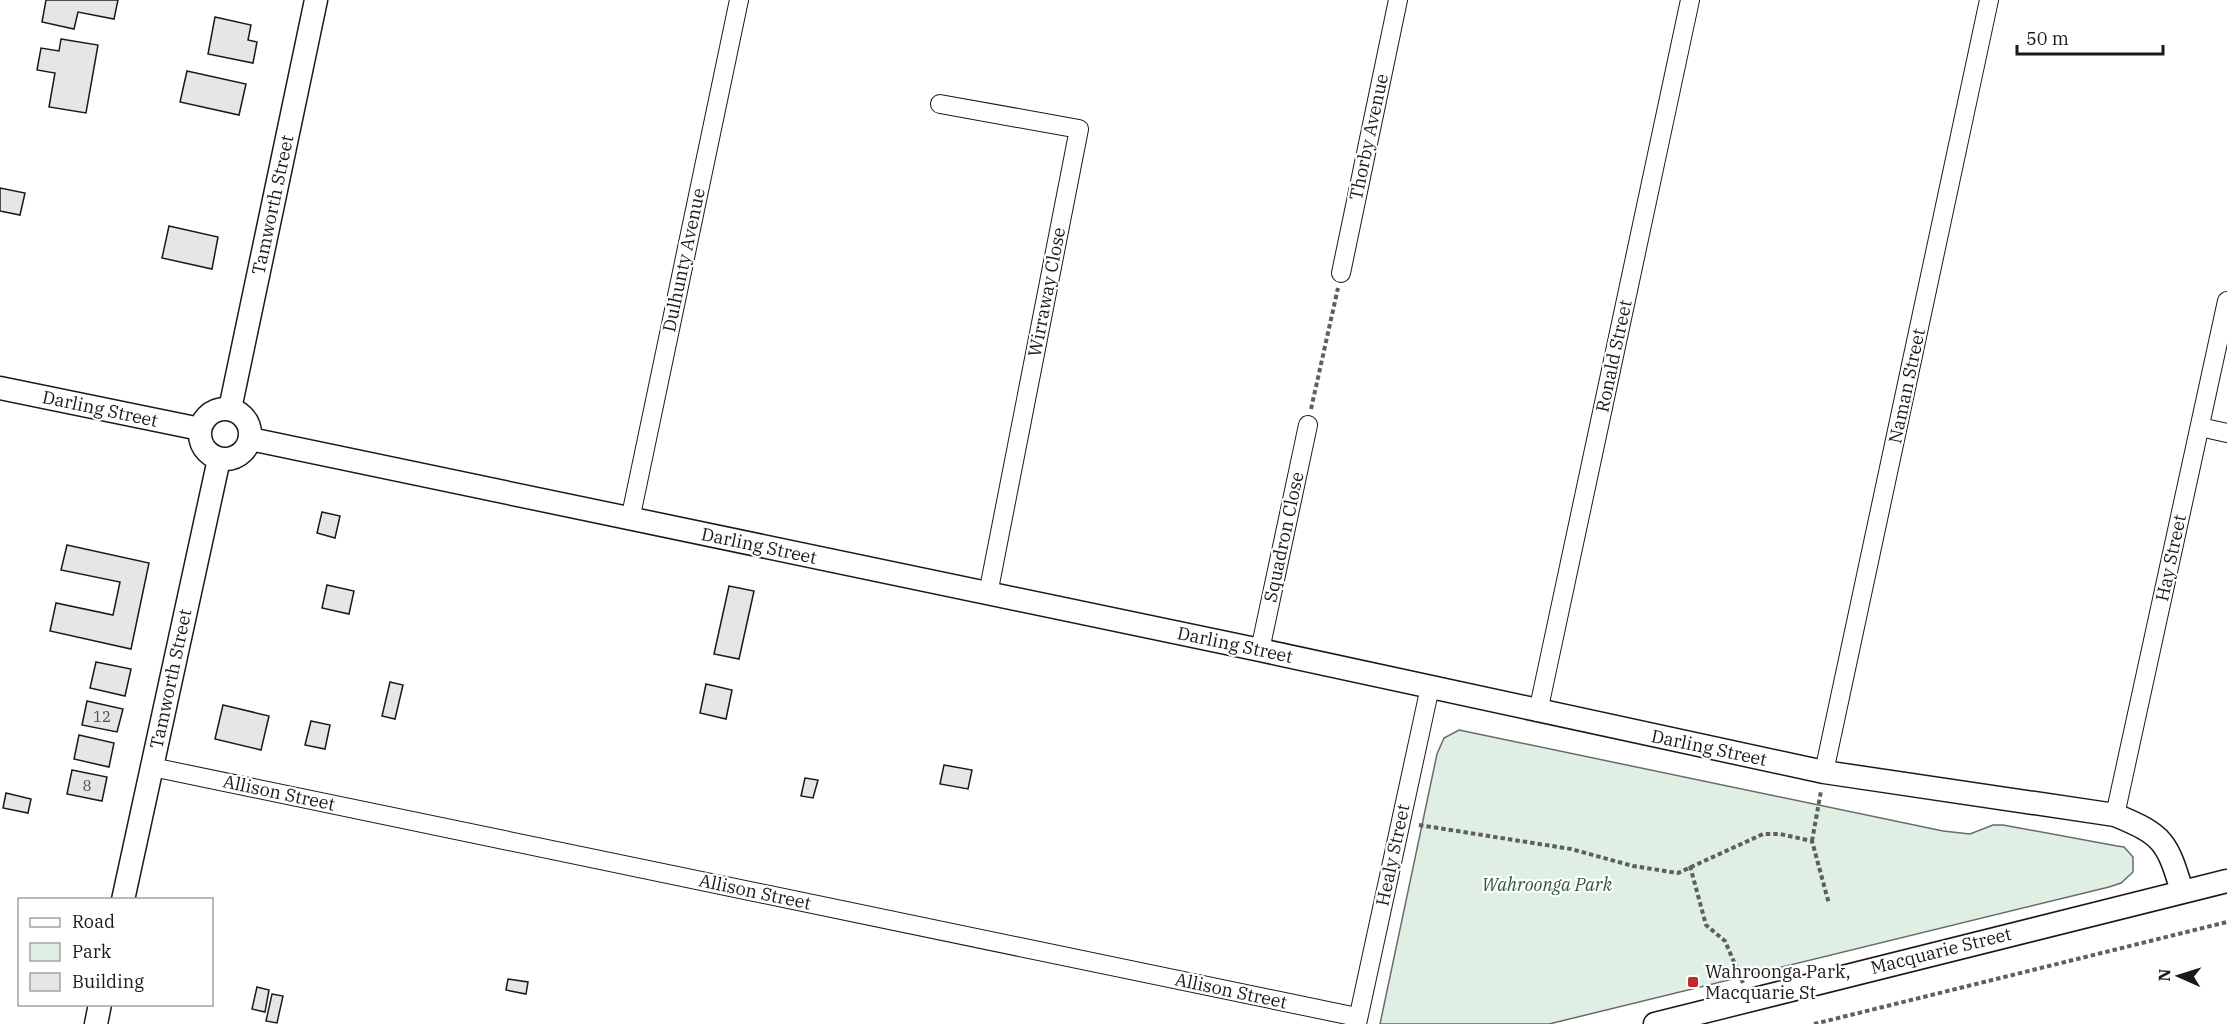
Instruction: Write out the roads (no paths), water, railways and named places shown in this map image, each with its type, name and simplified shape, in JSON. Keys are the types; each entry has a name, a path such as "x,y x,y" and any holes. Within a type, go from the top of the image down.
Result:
{"street":[{"name":"Tamworth Street","path":"230,409 316,0"},
{"name":"Dulhunty Avenue","path":"630,520 739,0"},
{"name":"Thorby Avenue","path":"1341,273 1398,0"},
{"name":"Ronald Street","path":"1538,712 1690,0"},
{"name":"Naman Street","path":"1824,772 1989,0"},
{"name":"Wirraway Close","path":"940,104 1079,129 988,594"},
{"name":"Hay Street","path":"2115,815 2227,301"},
{"name":"Darling Street","path":"0,388 200,429"},
{"path":"230,409 248,423 250,439 242,453 226,460 219,459 206,451 200,437 200,429 214,411 230,409"},
{"name":"Squadron Close","path":"1260,650 1308,425"},
{"path":"2200,426 2227,432"},
{"name":"Darling Street","path":"250,439 1260,650 1538,712 1824,772 2115,815 2146,828 2162,840 2172,858 2182,891"},
{"name":"Tamworth Street","path":"123,898 219,459"},
{"name":"Healy Street","path":"1357,1020 1430,687"},
{"name":"Allison Street","path":"152,766 1357,1020"},
{"name":"Macquarie Street","path":"1655,1024 2227,881"},
{"path":"96,1024 100,1006"}],"place":[{"name":"Wahroonga Park, Macquarie St","path":"1693,982"}],"park label":[{"name":"Wahroonga Park","path":"1547,885"}]}
